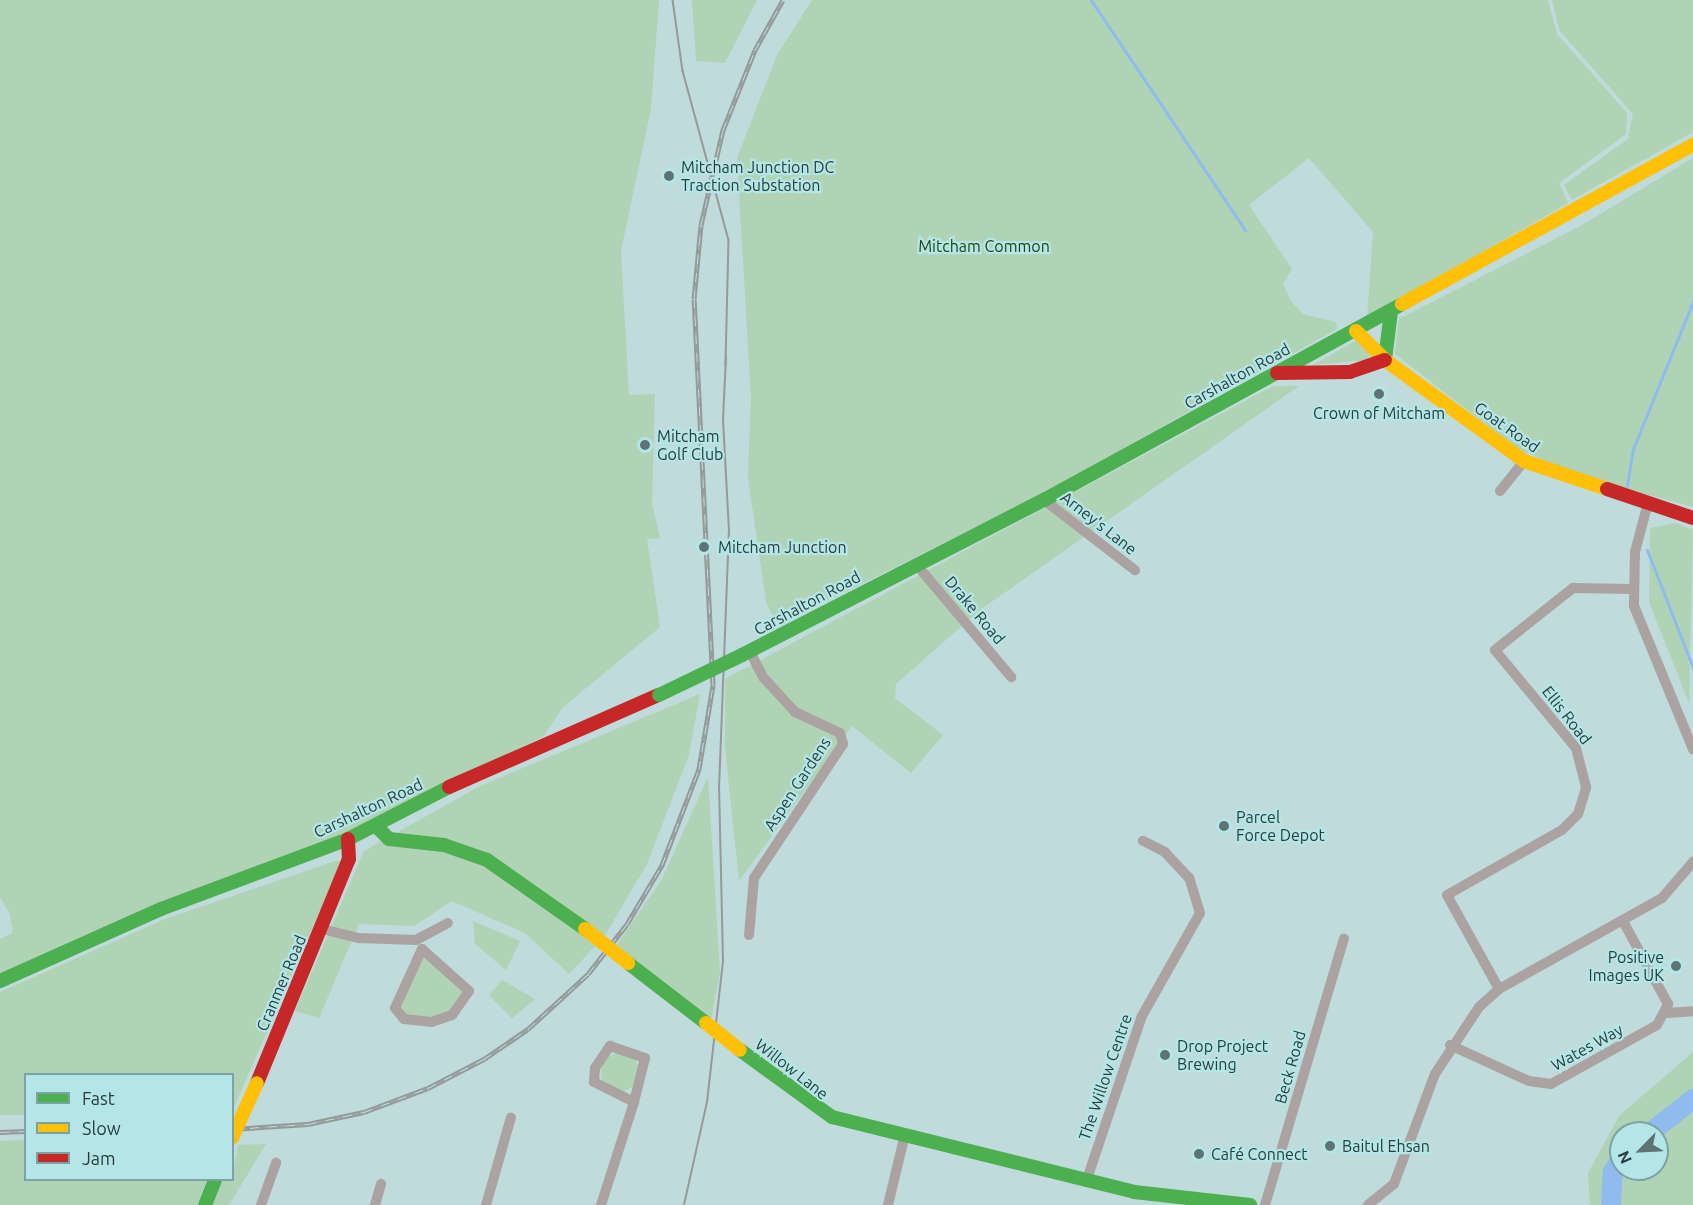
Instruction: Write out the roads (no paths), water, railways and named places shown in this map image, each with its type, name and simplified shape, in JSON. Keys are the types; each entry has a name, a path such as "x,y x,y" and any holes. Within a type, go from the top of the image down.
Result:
{"main road":[{"name":"Carshalton Road","path":"0,981 161,909 348,839 476,773 659,695 746,653 1044,500 1603,197 1693,145"},
{"path":"1277,373 1350,372 1385,360 1391,311"},
{"name":"Goat Road","path":"1356,331 1385,360 1524,462 1693,518"},
{"name":"Willow Lane","path":"376,826 389,839 444,844 487,860 585,929 740,1050 832,1117 1086,1182 1164,1198 1250,1205"},
{"name":"Cranmer Road","path":"234,1134 349,859 348,839"},
{"path":"205,1205 214,1181"}],"street":[{"path":"1500,491 1524,462"},
{"name":"Arney's Lane","path":"1044,500 1136,570"},
{"path":"1648,503 1635,552 1632,589 1640,623 1693,749"},
{"name":"Drake Road","path":"916,564 1011,677"},
{"name":"Ellis Road","path":"1499,989 1447,895 1562,830 1578,814 1586,787 1576,748 1495,650 1573,588 1632,589"},
{"name":"Aspen Gardens","path":"746,653 763,677 795,712 840,733 843,744 754,878 749,935"},
{"name":"The Willow Centre","path":"1086,1182 1142,1016 1200,913 1189,878 1165,852 1143,841"},
{"path":"1375,1204 1397,1178 1450,1045 1499,989 1669,893 1693,862"},
{"path":"1623,921 1665,996 1667,1013 1693,1011"},
{"path":"322,928 359,938 418,945 469,991 462,1006 442,1020 420,1023 396,1014 418,945 448,923"},
{"name":"Beck Road","path":"1265,1205 1344,938"},
{"name":"Wates Way","path":"1450,1045 1529,1081 1551,1084 1657,1024 1667,1013"},
{"path":"601,1205 634,1102 645,1058 607,1048 594,1082 634,1102"},
{"path":"486,1205 511,1116"},
{"path":"888,1205 904,1134"},
{"path":"261,1205 276,1163"},
{"path":"375,1205 381,1184"}],"waterway":[{"path":"1091,0 1245,230"},
{"path":"1627,486 1633,449 1693,301"},
{"path":"1647,550 1693,668"},
{"path":"1665,1121 1693,1099"},
{"path":"1611,1205 1612,1181"}],"tram line":[{"path":"673,0 683,71 729,240 726,365"},
{"path":"684,1205 707,1102 723,961 719,789 729,531 723,420 726,356"}],"railway":[{"path":"234,1129 308,1124 364,1112 428,1088 484,1059 528,1029 588,974 627,924 662,865 699,769 713,685 694,299 701,225 723,130 755,50 783,0"},
{"path":"0,1132 24,1131"}],"place":[{"name":"Mitcham Junction DC Traction Substation","path":"669,176"},
{"name":"Crown of Mitcham","path":"1379,394"},
{"name":"Mitcham Golf Club","path":"645,445"},
{"name":"Mitcham Junction","path":"704,547"},
{"name":"Parcel Force Depot","path":"1224,826"},
{"name":"Positive Images UK","path":"1676,966"},
{"name":"Drop Project Brewing","path":"1165,1055"},
{"name":"Baitul Ehsan","path":"1330,1146"},
{"name":"Café Connect","path":"1199,1154"}],"park label":[{"name":"Mitcham Common","path":"984,246"}]}
